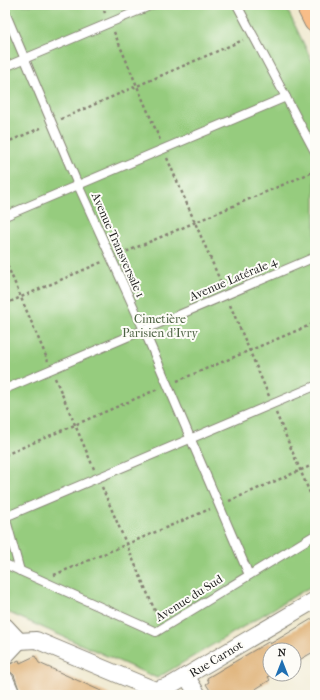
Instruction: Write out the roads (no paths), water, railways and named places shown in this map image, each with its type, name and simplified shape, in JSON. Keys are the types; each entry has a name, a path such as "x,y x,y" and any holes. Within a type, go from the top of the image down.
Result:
{"main road":[{"path":"307,5 315,21"}],"street":[{"name":"Rue Carnot","path":"19,641 36,640 155,690 164,688 186,676 315,600"},
{"path":"5,626 19,641 5,656"},
{"path":"186,676 198,695"},
{"path":"5,679 12,695"}],"lane":[{"path":"5,67 152,5"},
{"path":"237,5 315,152"},
{"name":"Avenue Transversale 1","path":"5,12 78,185 144,330 249,575"},
{"path":"5,216 286,97"},
{"name":"Avenue Latérale 4","path":"5,388 315,257"},
{"path":"20,571 5,516 315,386"},
{"name":"Avenue du Sud","path":"5,564 156,632 315,535"}],"park label":[{"name":"Cimetière Parisien d'Ivry","path":"160,326"}]}
